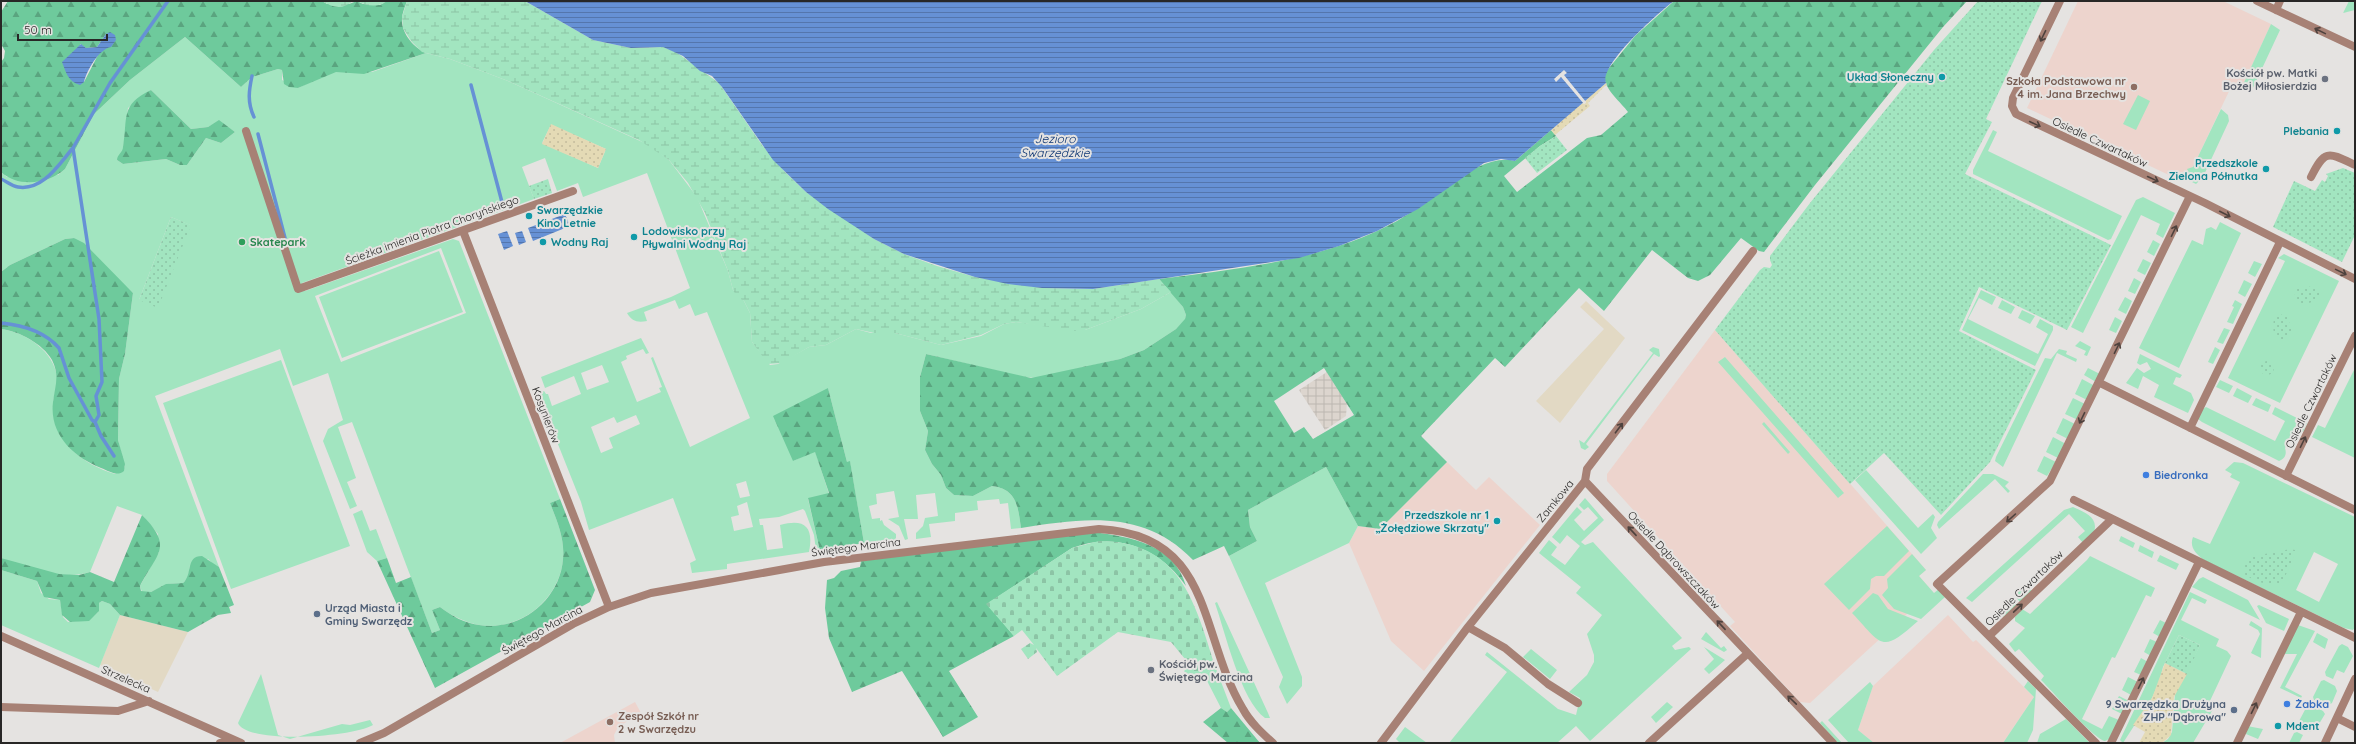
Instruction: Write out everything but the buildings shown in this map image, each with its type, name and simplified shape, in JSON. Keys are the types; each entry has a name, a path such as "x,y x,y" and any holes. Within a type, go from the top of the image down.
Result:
{"street":[{"name":"Osiedle Czwartaków","path":"2060,1 2013,98 2012,109 2021,118 2190,196 2355,279"},
{"path":"2257,1 2355,47"},
{"path":"2276,10 2280,1"},
{"name":"Ścieżka imienia Piotra Choryńskiego","path":"246,130 298,289 574,191"},
{"path":"2311,177 2321,158 2328,154 2334,155 2355,165"},
{"path":"1990,635 1984,633 1937,584 2046,486 2059,464 2100,383 2190,196"},
{"name":"Kosynierów","path":"463,231 609,607"},
{"path":"2190,428 2280,242"},
{"name":"Zamkowa","path":"1381,743 1468,627 1585,481 1587,469 1754,251"},
{"name":"Osiedle Czwartaków","path":"2286,476 2355,336"},
{"path":"2100,383 2355,510"},
{"name":"Osiedle Dąbrowszczaków","path":"1585,481 1747,654 1833,743"},
{"path":"2074,500 2355,638"},
{"name":"Osiedle Czwartaków","path":"2096,743 1990,635 2112,519"},
{"name":"Świętego Marcina","path":"360,743 384,733 553,635 609,607 667,589 824,562 1091,529 1119,532 1144,539 1167,552 1189,575 1200,598 1227,674 1242,708 1273,743"},
{"path":"2111,743 2199,562"},
{"path":"2237,743 2301,612"},
{"path":"1468,627 1505,648 1548,684 1578,703"},
{"name":"Strzelecka","path":"1,636 239,742"},
{"path":"1649,743 1747,654"},
{"path":"2325,743 2355,679"},
{"path":"1,706 118,711 149,701"},
{"path":"2337,718 2355,727"},
{"path":"382,743 384,733"},
{"path":"220,743 229,740 239,742"}],"shaded area":[{"name":"Szkoła Podstawowa nr 4 im. Jana Brzechwy","path":"2078,1 2223,1 2271,24 2241,89 2232,85 2193,167 2188,171 2171,176 2027,108"},
{"path":"1586,301 1625,338 1560,423 1536,401 1604,329 1580,307"},
{"path":"1715,330 1926,570 1919,576 1932,591 1810,703 1800,702 1730,626 1735,622 1607,481 1607,474"},
{"path":"1327,372 1347,402 1346,416 1325,430 1299,390"},
{"path":"1447,462 1476,490 1489,477 1540,525 1424,671 1391,641 1349,543 1358,526 1380,529"},
{"path":"120,615 188,632 158,692 100,665"},
{"path":"1948,615 1973,642 1976,640 2034,697 2003,743 1874,743 1858,730 1873,686"},
{"name":"Zespół Szkół nr 2 w Swarzędzu","path":"635,702 641,713 618,727 614,735 615,743 560,743"}],"green space":[{"path":"8,1 322,1 327,4 349,4 357,1 363,4 380,5 387,1 407,1 402,17 404,30 413,44 421,51 426,53 364,74 336,72 298,88 289,87 284,84 282,70 278,69 252,77 241,87 185,37 130,80 94,114 65,169 51,178 42,181 25,182 8,177 1,172 1,62 4,58 5,51 1,44 1,12","holes":["106,34 104,48 99,53 84,82 80,44 86,48 97,47"]},
{"path":"322,1 353,1 345,6 338,7"},
{"path":"357,1 387,1 380,5 372,6"},
{"path":"407,1 525,1 593,40 631,48 663,47 676,52 719,83 762,145 785,172 806,192 874,239 904,254 937,266 975,277 1042,288 1093,289 1159,279 1171,292 1141,309 1085,330 1074,331 1016,322 1004,324 981,335 941,345 895,333 874,333 856,329 826,345 809,347 782,363 768,364 752,342 750,313 744,301 737,297 733,290 728,271 705,213 688,183 669,160 639,140 508,81 450,59 422,52 411,41 403,28 402,17"},
{"path":"1674,1 1967,1 1943,27 1815,185 1764,252 1759,251 1741,238 1710,275 1698,281 1688,278 1652,250 1604,311 1579,288 1505,367 1495,358 1421,436 1447,462 1380,529 1358,526 1326,467 1248,510 1250,527 1257,541 1229,556 1224,546 1193,560 1174,544 1154,532 1134,525 1112,521 1090,520 1044,524 1021,528 1015,500 1007,491 992,486 973,496 954,495 946,488 941,475 932,464 925,450 928,431 920,411 920,377 926,354 1031,378 1120,359 1144,350 1176,329 1185,319 1186,315 1183,307 1159,279 1281,261 1311,254 1369,235 1410,213 1454,180 1470,171 1486,164 1501,160 1515,161 1551,130 1556,136 1540,146 1504,176 1517,192 1587,138 1601,135 1628,112 1612,94 1606,84 1605,73 1635,36","holes":["1324,368 1354,415 1313,439 1304,427 1294,433 1274,401"]},
{"path":"1978,1 2042,1 1986,119 1992,122 1965,174 2111,245 2067,330 1979,287 1959,331 2036,370 1990,462 1941,515 1884,453 1850,484 1715,330 1760,270 1764,267 1770,268 1772,265 1770,256 1810,203 1934,50"},
{"path":"2349,1 2355,1 2355,10 2343,13"},
{"path":"2271,24 2280,30 2252,90 2247,92 2241,89"},
{"path":"185,37 241,87 252,77 278,69 282,70 282,80 298,88 331,72 372,72 426,53 450,59 508,81 649,145 669,160 697,197 728,271 733,290 744,301 750,313 752,342 770,365 778,364 809,347 826,345 856,329 871,333 895,333 941,345 981,336 1004,324 1016,322 1085,330 1141,309 1171,292 1183,307 1186,315 1185,320 1176,329 1144,350 1120,359 1037,378 1023,377 926,354 920,377 920,411 928,431 925,450 932,464 941,475 946,488 954,495 973,496 992,486 1007,491 1015,500 1021,528 1011,529 1008,503 1000,504 999,499 977,501 978,510 955,513 955,521 929,524 931,537 916,539 916,533 923,526 925,518 938,516 935,493 916,495 918,519 904,519 908,539 905,540 899,526 888,519 899,517 894,491 876,494 877,504 869,506 872,519 880,518 880,521 882,520 884,525 896,534 896,540 864,543 850,462 847,462 828,388 793,461 815,451 829,494 808,499 820,551 816,551 814,535 803,509 779,517 759,519 760,525 763,525 767,550 783,548 780,525 796,523 806,526 809,531 809,552 727,564 727,569 692,573 690,563 696,560 673,498 589,530 581,502 538,394 544,391 548,394 552,406 581,394 574,376 545,388 541,377 641,338 649,353 646,354 643,349 626,356 627,359 621,362 637,402 661,392 659,388 662,387 651,358 653,357 690,447 750,418 707,312 695,316 690,304 679,309 675,300 644,312 647,321 635,321 627,313 671,297 690,288 647,173 583,197 578,183 557,191 545,158 522,167 534,199 302,283 305,291 453,239 459,241 560,499 550,503 560,530 563,544 563,559 560,574 546,599 535,610 523,618 494,626 479,625 468,622 454,616 440,607 432,610 440,630 432,633 352,422 338,427 356,478 347,482 357,506 350,509 323,441 328,429 343,420 328,373 293,386 280,349 155,396 219,567 208,559 190,565 188,578 183,583 168,584 151,592 142,592 140,586 159,552 158,534 142,515 117,506 90,572 68,575 45,572 1,558 1,329 20,334 38,345 45,352 51,360 57,378 53,405 58,430 72,450 81,458 103,470 115,474 125,467 118,440 119,379 125,354 133,293 74,238 65,239 10,265 1,272 1,172 7,177 58,175 65,169 94,114 130,80","holes":["151,90 191,129 208,127 219,121 235,132 221,143 206,138 187,165 180,165 166,159 123,164 117,160 123,150 128,108","551,125 606,149 598,168 542,143","171,217 190,225 139,300","441,248 466,313 341,362 315,296","602,365 609,382 587,390 581,373","636,415 640,424 609,438 613,448 601,453 591,427 614,417 617,423","746,481 750,496 740,498 736,484","747,502 753,527 734,531 731,517 739,515 737,506"]},
{"path":"151,90 191,129 208,127 219,120 235,132 221,143 206,138 187,165 180,165 166,159 123,164 117,160 123,149 127,113 134,101"},
{"path":"2138,95 2150,101 2136,130 2123,124"},
{"path":"2221,109 2228,115 2229,121 2203,177 2196,184 2180,176 2174,178 2171,176 2188,171 2187,169 2193,167"},
{"path":"1993,130 1997,132 1988,151 2122,216 2111,239 2108,240 1973,174 1973,170"},
{"path":"1556,136 1567,150 1537,173 1525,158"},
{"path":"2343,168 2355,173 2355,235 2342,262 2273,227 2294,181 2315,191 2322,180 2325,182 2328,176 2326,174"},
{"path":"548,179 552,193 534,199 529,186"},
{"path":"2143,197 2175,213 2163,238 2156,234 2160,224 2141,215 2083,333 2071,327 2136,200"},
{"path":"171,217 191,225 158,308 139,300"},
{"path":"2220,222 2241,233 2179,368 2139,348 2192,240 2203,245 2206,229 2211,227 2216,230"},
{"path":"74,238 84,243 133,293 125,354 119,379 118,440 125,464 124,471 121,473 110,472 91,463 82,458 65,443 55,425 53,414 56,371 52,360 43,349 30,339 15,332 1,329 1,272 10,265 65,239"},
{"path":"2153,240 2160,244 2154,256 2147,252"},
{"path":"439,251 463,312 342,358 319,297"},
{"path":"2284,254 2339,281 2280,403 2228,378 2285,261 2278,258"},
{"path":"2143,259 2151,263 2145,275 2137,271"},
{"path":"2254,261 2262,264 2255,277 2248,273"},
{"path":"2134,278 2141,282 2135,294 2128,291"},
{"path":"2244,280 2252,284 2245,297 2238,293"},
{"path":"2308,286 2318,290 2321,299 2303,305 2296,302 2294,297 2297,288"},
{"path":"1981,290 1996,297 1992,305 1979,298 1968,319 2038,354 2048,334 2036,327 2040,319 2053,326 2053,330 2035,366 1962,330"},
{"path":"2125,297 2132,301 2126,314 2118,310"},
{"path":"2002,300 2015,307 2011,314 1998,308"},
{"path":"2235,300 2242,304 2233,324 2227,322 2234,307 2232,306"},
{"path":"2022,310 2035,316 2030,324 2018,318"},
{"path":"2278,313 2287,317 2292,329 2284,341 2277,338 2274,332 2274,316"},
{"path":"2115,317 2122,321 2116,333 2109,330"},
{"path":"2224,328 2230,330 2223,344 2217,342"},
{"path":"2080,341 2091,347 2087,356 2084,355 2086,351 2075,346"},
{"path":"1653,347 1659,349 1660,356 1659,357 1654,354 1586,444 1589,447 1585,450 1581,448 1579,440 1584,443 1653,353 1649,350"},
{"path":"2215,347 2220,350 2213,364 2208,362"},
{"path":"2059,349 2067,351 2066,354 2077,359 2076,362 2057,353 2003,467 1995,461 1996,457 2045,358 2051,359"},
{"path":"2140,354 2182,375 2180,378 2176,377 2173,384 2191,393 2194,400 2188,413 2154,397 2159,385 2143,376 2138,389 2126,383 2137,368 2144,373 2151,369 2147,362 2140,365 2137,363"},
{"path":"1725,357 1844,493 1838,498 1718,362"},
{"path":"281,360 350,546 231,589 163,403"},
{"path":"2264,361 2270,361 2274,365 2274,371 2270,375 2264,375 2260,371 2260,365"},
{"path":"2088,368 2100,374 2096,382 2084,375"},
{"path":"2355,368 2355,458 2312,437 2318,425 2325,428"},
{"path":"2082,379 2095,386 2087,400 2075,394"},
{"path":"2220,380 2233,386 2229,393 2216,387"},
{"path":"828,388 847,462 850,461 864,543 820,551 808,498 829,493 815,452 793,461 773,416"},
{"path":"2237,388 2252,396 2248,403 2233,396"},
{"path":"2073,398 2085,404 2078,420 2065,414"},
{"path":"2256,398 2271,405 2268,412 2252,405"},
{"path":"2206,407 2275,441 2285,421 2272,414 2275,407 2307,423 2303,432 2296,429 2285,448 2285,456 2279,461 2202,422 2198,419 2203,409"},
{"path":"2063,418 2075,424 2068,439 2056,433"},
{"path":"1764,422 1790,452 1788,454 1762,424"},
{"path":"2053,437 2066,444 2058,458 2046,452"},
{"path":"2044,456 2056,462 2047,476 2037,471"},
{"path":"2234,462 2243,463 2355,517 2355,627 2353,630 2344,628 2204,560 2196,553 2192,544 2193,537 2210,544 2240,482 2230,477 2232,474 2225,470","holes":["2314,552 2338,564 2319,602 2296,590"]},
{"path":"1326,467 1358,526 1349,543 1265,583 1302,677 1302,686 1287,704 1279,687 1283,677 1229,556 1257,541 1250,527 1248,510"},
{"path":"1866,470 1918,528 1933,514 1935,517 1931,528 1937,538 1921,554 1855,480"},
{"path":"1983,474 1993,474 2009,482 2005,486 2010,491 2008,493 1995,479 1939,529 1937,525 1938,522"},
{"path":"1585,498 1604,520 1581,542 1585,545 1593,542 1682,638 1672,646 1675,650 1689,647 1691,649 1590,741 1576,726 1557,743 1449,743 1507,672 1485,655 1487,652 1558,709 1576,715 1580,698 1569,692 1587,675 1594,662 1594,655 1587,634 1602,615 1576,593 1581,587 1539,553 1549,540 1557,547 1551,555 1565,565 1580,546 1567,535 1560,544 1552,537 1577,507 1582,512 1574,520 1584,531 1598,518 1588,507 1584,510 1579,505"},
{"path":"560,499 595,590 590,602 435,688 377,561 387,558 396,583 411,577 432,633 440,630 432,610 440,607 458,619 468,623 494,626 509,623 523,618 546,600 554,588 560,574 563,559 563,544 560,530 550,503"},
{"path":"2073,507 2090,516 2094,522 2094,532 2083,543 2078,537 2085,531 2069,514 1972,602 1966,598 2064,510"},
{"path":"362,510 370,531 376,529 387,558 377,561 367,552 353,514"},
{"path":"142,515 158,535 160,543 157,557 140,586 141,591 151,592 166,584 183,583 186,580 193,559 202,556 219,567 234,605 229,607 231,613 218,615 188,632 120,615 110,604 102,601 99,603 99,611 89,621 70,622 62,615 60,600 44,597 37,581 1,570 1,558 59,574 79,575 90,572 114,582"},
{"path":"1887,526 1909,551 1884,576 1876,576 1871,579 1870,589 1849,610 1824,584"},
{"path":"1093,532 1136,540 1149,545 1172,561 1180,572 1186,586 1163,562 1136,546 1105,541 1088,543 1072,548 987,604 1014,636 949,671 978,717 943,737 902,671 852,692 829,638 825,608 827,580 834,578 841,571 860,567 861,561"},
{"path":"2121,536 2135,543 2133,548 2119,541"},
{"path":"1099,541 1126,544 1148,552 1166,564 1180,580 1191,598 1200,619 1215,666 1195,683 1184,671 1190,665 1171,642 1118,632 1057,676 1036,648 1037,652 1028,659 1021,649 1030,643 1034,645 1022,630 1014,636 986,604 1072,548"},
{"path":"2140,545 2154,552 2152,558 2138,551"},
{"path":"2290,549 2295,550 2295,553 2283,580 2278,585 2257,582 2244,574 2243,565 2249,557"},
{"path":"1912,554 1926,570 1919,576 1934,593 1939,589 1945,597 1921,619 1894,609 1882,595 1888,588 1887,579"},
{"path":"2160,555 2179,564 2176,570 2157,561"},
{"path":"2090,556 2155,588 2151,597 2146,595 2115,658 2112,657 2082,719 2102,729 2109,716 2119,720 2109,739 2105,741 2100,739 2073,714 2041,680 2044,676 2019,649 2015,652 2009,644 2025,628 2015,621 2015,617 2022,609 2030,614"},
{"path":"1,570 37,581 41,593 49,599 60,600 63,617 68,622 89,620 98,612 99,603 102,601 110,604 120,615 99,668 1,625"},
{"path":"2203,577 2248,600 2260,620 2192,587 2199,579"},
{"path":"2026,585 2032,591 2020,602 2014,595"},
{"path":"2190,592 2207,600 2205,604 2192,598 2181,620 2219,639 2216,646 2227,651 2231,656 2209,703 2215,706 2193,743 2162,743 2168,739 2172,732 2175,694 2200,645 2179,635 2163,667 2159,683 2152,698 2123,743 2120,740"},
{"path":"1873,593 1878,595 1888,609 1918,621 1889,642 1883,642 1877,639 1852,613"},
{"path":"2011,599 2017,605 2004,617 1998,610"},
{"path":"1217,602 1270,718 1265,718 1256,709 1241,682 1215,603"},
{"path":"2259,605 2289,619 2284,631 2266,623 2257,606"},
{"path":"2160,620 2166,623 2160,637 2153,633"},
{"path":"2251,621 2262,628 2261,658 2251,653 2260,634 2258,630 2249,625"},
{"path":"2298,625 2315,631 2285,687 2302,696 2301,698 2280,688 2297,654 2283,654"},
{"path":"1706,632 1721,648 1724,646 1727,650 1724,652 1701,639"},
{"path":"2317,633 2328,639 2325,649 2313,642"},
{"path":"2179,635 2200,645 2187,674 2165,663"},
{"path":"2150,639 2157,642 2151,656 2144,652"},
{"path":"2342,644 2348,647 2353,656 2344,673 2337,670 2333,679 2326,676 2325,672 2339,646"},
{"path":"1704,647 1725,660 1709,674 1704,669 1714,659"},
{"path":"1531,649 1557,670 1550,679 1523,657"},
{"path":"2141,658 2148,662 2141,675 2134,672"},
{"path":"1215,666 1231,708 1227,712 1221,708 1204,675"},
{"path":"261,674 278,735 282,736 259,734 245,730 238,723"},
{"path":"2128,677 2138,682 2131,695 2122,690"},
{"path":"2324,680 2335,686 2337,691 2332,703 2327,706 2314,700 2313,697 2321,681"},
{"path":"2028,681 2036,689 2033,730 2027,743 2003,743 2034,697 2024,687"},
{"path":"1870,682 1873,686 1858,730 1874,743 1849,743 1828,720"},
{"path":"2119,696 2129,701 2122,714 2112,709"},
{"path":"1667,702 1673,707 1656,723 1651,717"},
{"path":"2310,704 2323,711 2325,714 2319,724 2310,732 2300,727 2298,723 2307,706"},
{"path":"1221,708 1227,712 1231,708 1260,743 1228,743 1203,722"},
{"path":"2066,719 2089,742 2037,743 2040,734"},
{"path":"370,720 373,725 361,730 343,733 298,737 342,724 350,725"},
{"path":"1822,721 1842,743 1838,743 1820,723"},
{"path":"2247,726 2263,729 2258,739 2246,734"},
{"path":"1405,727 1427,743 1400,743 1396,739"},
{"path":"2297,732 2303,735 2299,743 2289,743 2294,733"},
{"path":"282,736 298,737 290,739"}],"sand":[{"path":"1606,83 1607,84 1588,103 1590,106 1555,135 1551,130 1582,103 1586,103 1585,100"},
{"path":"551,124 606,149 598,168 542,144"},
{"path":"2165,663 2187,674 2174,697 2171,735 2162,743 2139,743 2145,732 2133,725 2152,698"}],"water":[{"name":"Jezioro Swarzędzkie","path":"525,1 1674,1 1644,27 1620,52 1606,75 1606,83 1515,161 1501,159 1484,163 1418,209 1377,231 1339,246 1299,258 1093,289 1042,288 1008,284 975,277 904,254 874,239 828,209 806,192 773,160 722,87 712,76 700,71 683,56 663,47 631,48 593,40"},
{"path":"110,32 115,35 116,40 111,47 102,52 94,61 84,82 80,85 73,82 66,73 62,62 81,44 86,48 97,47 106,34"},
{"path":"565,214 570,226 533,241 528,228"},
{"path":"507,231 513,246 504,250 498,234"},
{"path":"522,231 526,242 519,245 515,233"}],"pier":[{"path":"1564,70 1567,73 1564,75 1586,102 1584,104 1561,77 1556,82 1554,79"}],"waterway":[{"path":"1,323 33,330 53,342 59,348 69,378 92,420 95,422 99,415 96,396 102,382 99,319 73,148 110,83 168,1"},
{"path":"252,76 249,96 250,106 254,117"},
{"path":"471,85 503,206"},
{"path":"258,134 285,238"},
{"path":"1,179 18,187 35,185 50,175 73,148"},
{"path":"95,422 101,436 114,456"}],"place":[{"name":"Układ Słoneczny","path":"1942,77"},
{"name":"Kościół pw. Matki Bożej Miłosierdzia","path":"2325,79"},
{"name":"Szkoła Podstawowa nr 4 im. Jana Brzechwy","path":"2134,87"},
{"name":"Plebania","path":"2337,131"},
{"name":"Przedszkole Zielona Półnutka","path":"2266,169"},
{"name":"Swarzędzkie Kino Letnie","path":"529,216"},
{"name":"Lodowisko przy Pływalni Wodny Raj","path":"634,237"},
{"name":"Skatepark","path":"242,242"},
{"name":"Wodny Raj","path":"543,242"},
{"name":"Biedronka","path":"2146,475"},
{"name":"Przedszkole nr 1 „Żołędziowe Skrzaty\"","path":"1497,521"},
{"name":"Urząd Miasta i Gminy Swarzędz","path":"317,614"},
{"name":"Kościół pw. Świętego Marcina","path":"1151,670"},
{"name":"Żabka","path":"2287,704"},
{"name":"9 Swarzędzka Drużyna ZHP \"Dąbrowa\"","path":"2234,710"},
{"name":"Zespół Szkół nr 2 w Swarzędzu","path":"610,722"},
{"name":"Mdent","path":"2278,726"}]}
